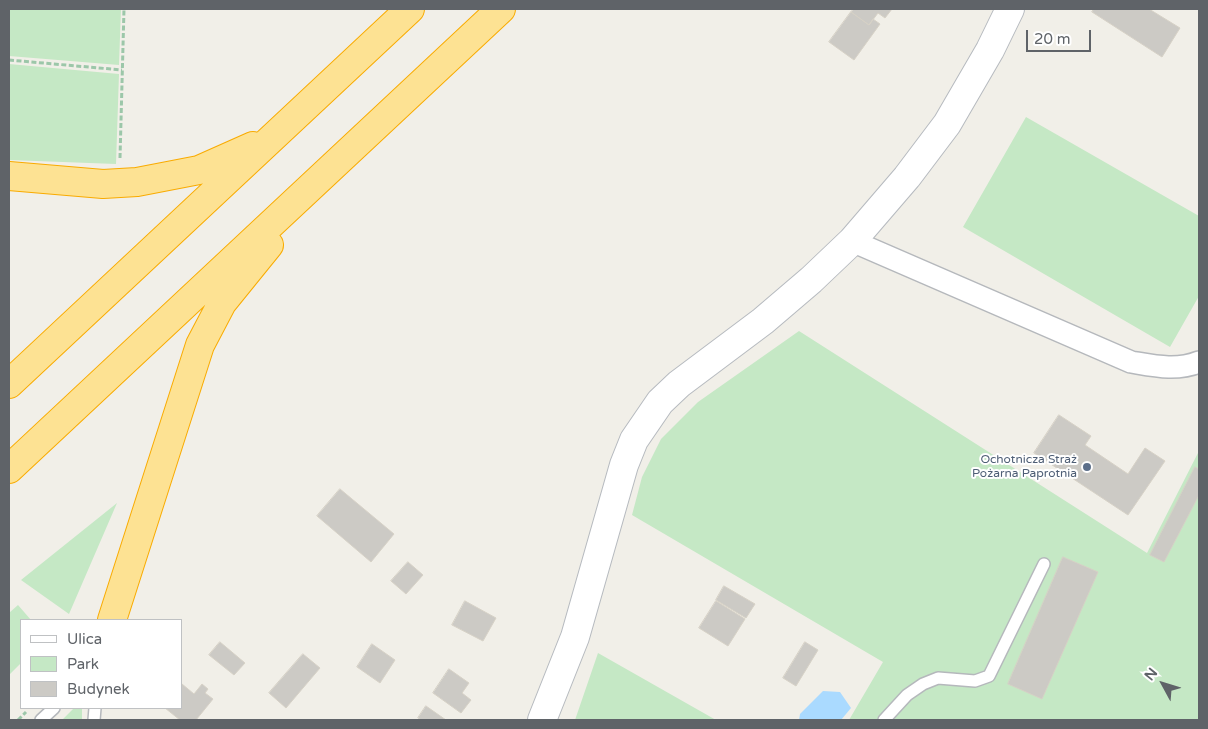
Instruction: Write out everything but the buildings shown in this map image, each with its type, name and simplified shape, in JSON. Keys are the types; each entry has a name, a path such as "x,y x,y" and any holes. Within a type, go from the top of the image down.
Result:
{"highway":[{"path":"9,384 410,9"},
{"path":"9,469 501,9"},
{"path":"9,176 103,184 137,182 199,170 273,137"},
{"path":"112,619 200,345 222,303 331,167"}],"street":[{"path":"548,718 575,637 624,465 634,440 646,420 660,402 679,384 763,320 811,280 852,241 907,177 947,124 990,50 1010,9"},
{"path":"852,241 1131,362 1166,368 1186,367 1199,362"}],"lane":[{"path":"884,720 907,695 923,684 938,678 975,681 989,676 1044,564"},
{"path":"41,720 53,709"}],"path":[{"path":"120,162 124,9"},
{"path":"9,60 122,70"}],"green space":[{"path":"9,9 121,9 119,65 9,56"},
{"path":"9,64 119,74 116,164 9,160"},
{"path":"1026,117 1199,216 1199,296 1170,347 963,227"},
{"path":"799,331 1147,553 1199,451 1199,720 849,720 883,662 632,515 642,477 661,439 698,402"},
{"path":"117,503 69,614 21,580"},
{"path":"18,605 30,619 20,619 20,664 9,675 9,613"},
{"path":"598,653 716,720 575,720"},
{"path":"73,709 82,709 82,720 62,720"}],"water":[{"path":"823,691 840,692 851,708 841,720 799,720 800,714"}],"place":[{"name":"Ochotnicza Straż Pożarna Paprotnia","path":"1087,467"}]}
